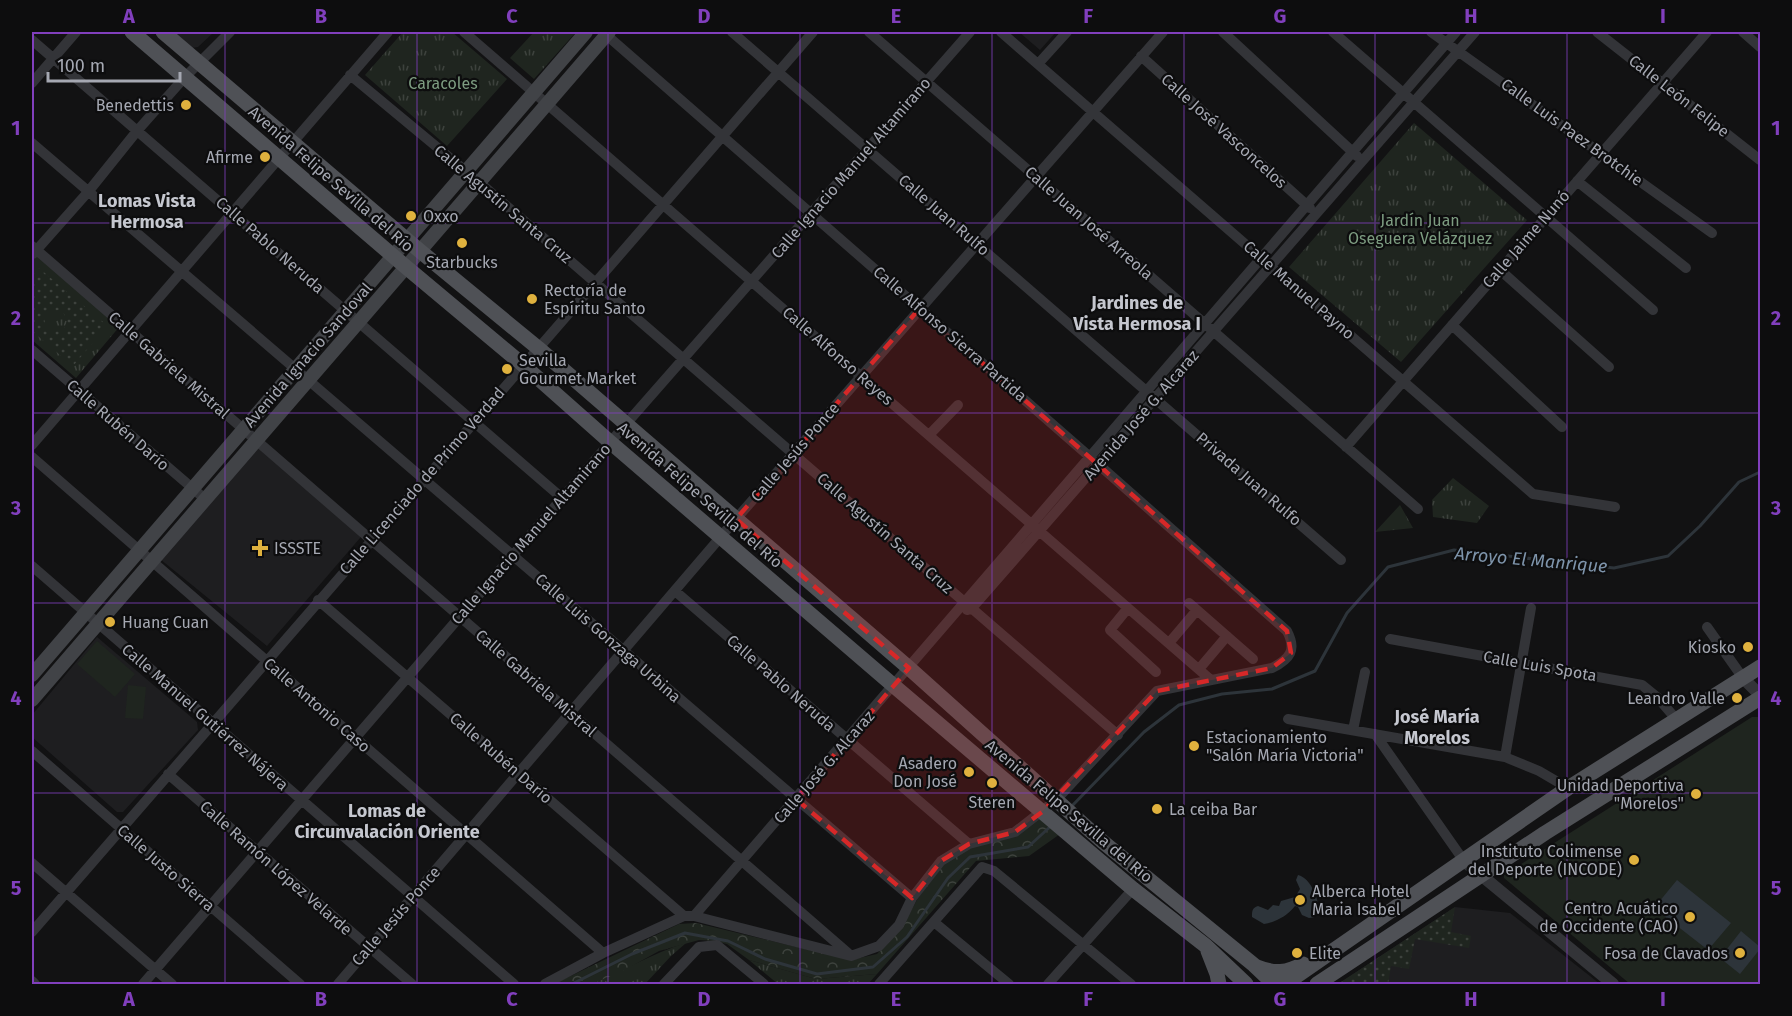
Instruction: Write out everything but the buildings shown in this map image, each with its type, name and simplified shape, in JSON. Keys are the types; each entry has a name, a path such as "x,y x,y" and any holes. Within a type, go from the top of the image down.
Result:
{"main road":[{"name":"Avenida Felipe Sevilla del Río","path":"132,32 522,364 1045,815 1133,889 1206,946 1246,984"},
{"name":"Avenida Felipe Sevilla del Río","path":"163,32 420,251 538,348 909,668 1076,817 1274,984"},
{"name":"Avenida Ignacio Sandoval","path":"34,666 85,613 586,32"},
{"name":"Avenida Ignacio Sandoval","path":"32,700 606,33"},
{"path":"1285,984 1568,788 1761,667"},
{"path":"1317,984 1481,875 1761,696"},
{"path":"1605,765 1619,786"},
{"path":"1206,946 1219,984"},
{"path":"1254,965 1268,971 1292,970 1341,946"}],"street":[{"path":"32,83 76,32"},
{"path":"33,251 88,192 137,131 184,78 230,32"},
{"path":"32,445 387,32"},
{"name":"Calle Alfonso Reyes","path":"464,32 1211,680"},
{"name":"Calle Juan Rulfo","path":"732,32 1151,394"},
{"name":"Calle Licenciado de Primo Verdad","path":"32,932 522,364 813,32"},
{"name":"Calle Juan José Arreola","path":"869,32 1418,509"},
{"name":"Calle Ignacio Manuel Altamirano","path":"143,984 610,442 970,32"},
{"name":"Calle Manuel Payno","path":"1001,32 1533,494 1616,507"},
{"path":"1038,64 1068,32"},
{"name":"Calle Jesús Ponce","path":"338,984 736,519 1163,32"},
{"path":"1223,32 1362,160"},
{"path":"1333,32 1653,310"},
{"name":"Calle Luis Paez Brotchie","path":"1431,32 1712,233"},
{"name":"Avenida José G. Alcaraz","path":"968,605 1209,327 1262,257 1456,32"},
{"name":"Avenida José G. Alcaraz","path":"1209,327 1271,266 1475,32"},
{"name":"Calle León Felipe","path":"1597,32 1761,160"},
{"name":"Calle Jaime Nunó","path":"1347,447 1707,32"},
{"path":"1743,32 1761,47"},
{"name":"Calle Alfonso Sierra Partida","path":"606,33 1094,460 1287,632 1292,641 1291,653 1283,662 1272,668 1241,676 1211,680"},
{"name":"Calle Pablo Neruda","path":"32,40 562,498"},
{"name":"Calle José Vasconcelos","path":"1141,56 1316,213"},
{"name":"Calle Agustín Santa Cruz","path":"350,75 479,183 1118,735"},
{"name":"Calle Luis Gonzaga Urbina","path":"32,143 912,898"},
{"path":"1576,182 1686,267"},
{"name":"Calle Gabriela Mistral","path":"33,251 243,429 850,956"},
{"path":"1500,270 1609,367"},
{"path":"1452,325 1562,427"},
{"name":"Calle Rubén Darío","path":"32,350 205,500"},
{"name":"Privada Juan Rulfo","path":"1151,394 1341,560"},
{"path":"929,435 958,405"},
{"name":"Calle Antonio Caso","path":"32,457 603,952"},
{"name":"Calle Manuel Gutiérrez Nájera","path":"32,566 514,984"},
{"name":"Calle Pablo Neruda","path":"675,591 969,844"},
{"name":"Calle Rubén Darío","path":"318,600 519,774 689,916"},
{"name":"Calle José G. Alcaraz","path":"689,916 742,861 953,617 968,605"},
{"path":"1169,643 1193,606 1253,659"},
{"path":"1128,608 1110,630 1156,672"},
{"path":"1505,757 1531,608"},
{"path":"1707,627 1743,678 1761,696"},
{"path":"1199,669 1227,636"},
{"name":"Calle Luis Spota","path":"1390,639 1642,685 1658,698 1676,719"},
{"path":"1353,730 1365,672"},
{"path":"545,984 603,952 689,916 850,956 879,946 899,926 912,898 941,861 969,844 1016,832 1045,815 1059,802 1135,713 1157,692 1211,680"},
{"path":"1288,719 1505,757 1539,771 1568,788"},
{"path":"1375,734 1464,861 1613,984"},
{"name":"Calle Justo Sierra","path":"32,751 300,984"},
{"name":"Calle Ramón López Velarde","path":"168,774 412,984"},
{"path":"32,863 172,984"},
{"path":"882,984 982,867 993,871 1131,984"},
{"path":"1048,984 1133,889"},
{"path":"934,922 1009,984"},
{"path":"664,984 699,947 717,945 764,984"},
{"path":"32,981 35,984"}],"highlighted area":[{"path":"920,308 1287,631 1291,653 1272,668 1157,691 1042,812 1015,832 969,844 941,861 912,898 796,799 909,668 736,519"}],"shaded area":[{"path":"173,32 214,32 198,47 192,48"},
{"path":"1019,32 1056,32 1040,50"},
{"name":"ISSSTE","path":"256,446 361,535 267,646 160,559"},
{"path":"97,637 197,722 198,730 123,812 117,812 32,737 32,715"},
{"name":"Alberca Hotel Maria Isabel","path":"1298,875 1307,880 1316,896 1319,912 1315,917 1309,918 1302,915 1295,906 1285,916 1268,923 1264,924 1252,917 1253,910 1258,906 1268,910 1273,905 1279,906 1281,901 1295,897 1300,889 1296,880"},
{"path":"1677,880 1731,923 1708,950 1654,908"},
{"path":"1455,907 1510,913 1600,984 1338,984"},
{"name":"Fosa de Clavados","path":"1741,931 1760,949 1740,974 1720,958"}],"green space":[{"name":"Caracoles","path":"403,32 452,32 507,79 447,146 365,75"},
{"path":"534,32 576,32 534,79 510,58"},
{"name":"Jardín Juan Oseguera Velázquez","path":"1414,123 1527,220 1401,362 1289,267"},
{"path":"37,255 120,326 76,378 32,340 32,262"},
{"path":"39,268 107,326 73,366 32,331 32,277","holes":["58,310 64,314 67,321 64,329 54,332 47,329 44,319 48,313"]},
{"path":"1453,478 1489,506 1477,523 1433,517 1432,500"},
{"path":"1400,505 1413,528 1375,532"},
{"path":"97,641 135,674 115,697 77,664"},
{"path":"128,685 146,687 143,719 125,718"},
{"name":"Unidad Deportiva \"Morelos\"","path":"1752,717 1760,717 1760,984 1630,984 1504,878 1504,875"},
{"path":"1040,819 1060,834 1029,856 976,861 877,974 816,979 749,960 727,944 699,940 659,951 621,972 591,984 554,984 679,924 696,923 851,960 877,954 902,928 918,898 945,863 971,848"},
{"path":"1455,907 1451,932 1471,936 1469,948 1415,939 1409,969 1391,966 1388,984 1338,984"},
{"path":"686,943 645,984 591,984 662,952"},
{"path":"749,960 816,979 877,974 868,984 778,984"}],"waterway":[{"name":"Arroyo El Manrique","path":"1070,808 1144,732 1179,705 1222,694 1272,689 1315,671 1347,613 1388,567 1454,550 1614,568 1668,556 1700,526 1739,482 1760,472"},
{"path":"572,984 632,954 685,933 728,941 765,959 817,974 873,967 907,937 948,878 970,857 1028,847 1052,825"}],"place":[{"name":"Benedettis","path":"186,105"},
{"name":"Afirme","path":"265,157"},
{"name":"Oxxo","path":"411,216"},
{"name":"Starbucks","path":"462,243"},
{"name":"Rectoría de Espíritu Santo","path":"532,299"},
{"name":"Sevilla Gourmet Market","path":"507,369"},
{"name":"ISSSTE","path":"260,548"},
{"name":"Huang Cuan","path":"110,622"},
{"name":"Kiosko","path":"1748,647"},
{"name":"Leandro Valle","path":"1737,698"},
{"name":"Estacionamiento \"Salón María Victoria\"","path":"1194,746"},
{"name":"Asadero Don José","path":"969,772"},
{"name":"Steren","path":"992,783"},
{"name":"Unidad Deportiva \"Morelos\"","path":"1696,794"},
{"name":"La ceiba Bar","path":"1157,809"},
{"name":"Instituto Colimense del Deporte (INCODE)","path":"1634,860"},
{"name":"Alberca Hotel Maria Isabel","path":"1300,900"},
{"name":"Centro Acuático de Occidente (CAO)","path":"1690,917"},
{"name":"Elite","path":"1297,953"},
{"name":"Fosa de Clavados","path":"1740,953"}],"district":[{"name":"Lomas Vista Hermosa","path":"147,211"},
{"name":"Jardines de Vista Hermosa I","path":"1137,313"},
{"name":"José María Morelos","path":"1437,727"},
{"name":"Lomas de Circunvalación Oriente","path":"387,821"}]}
